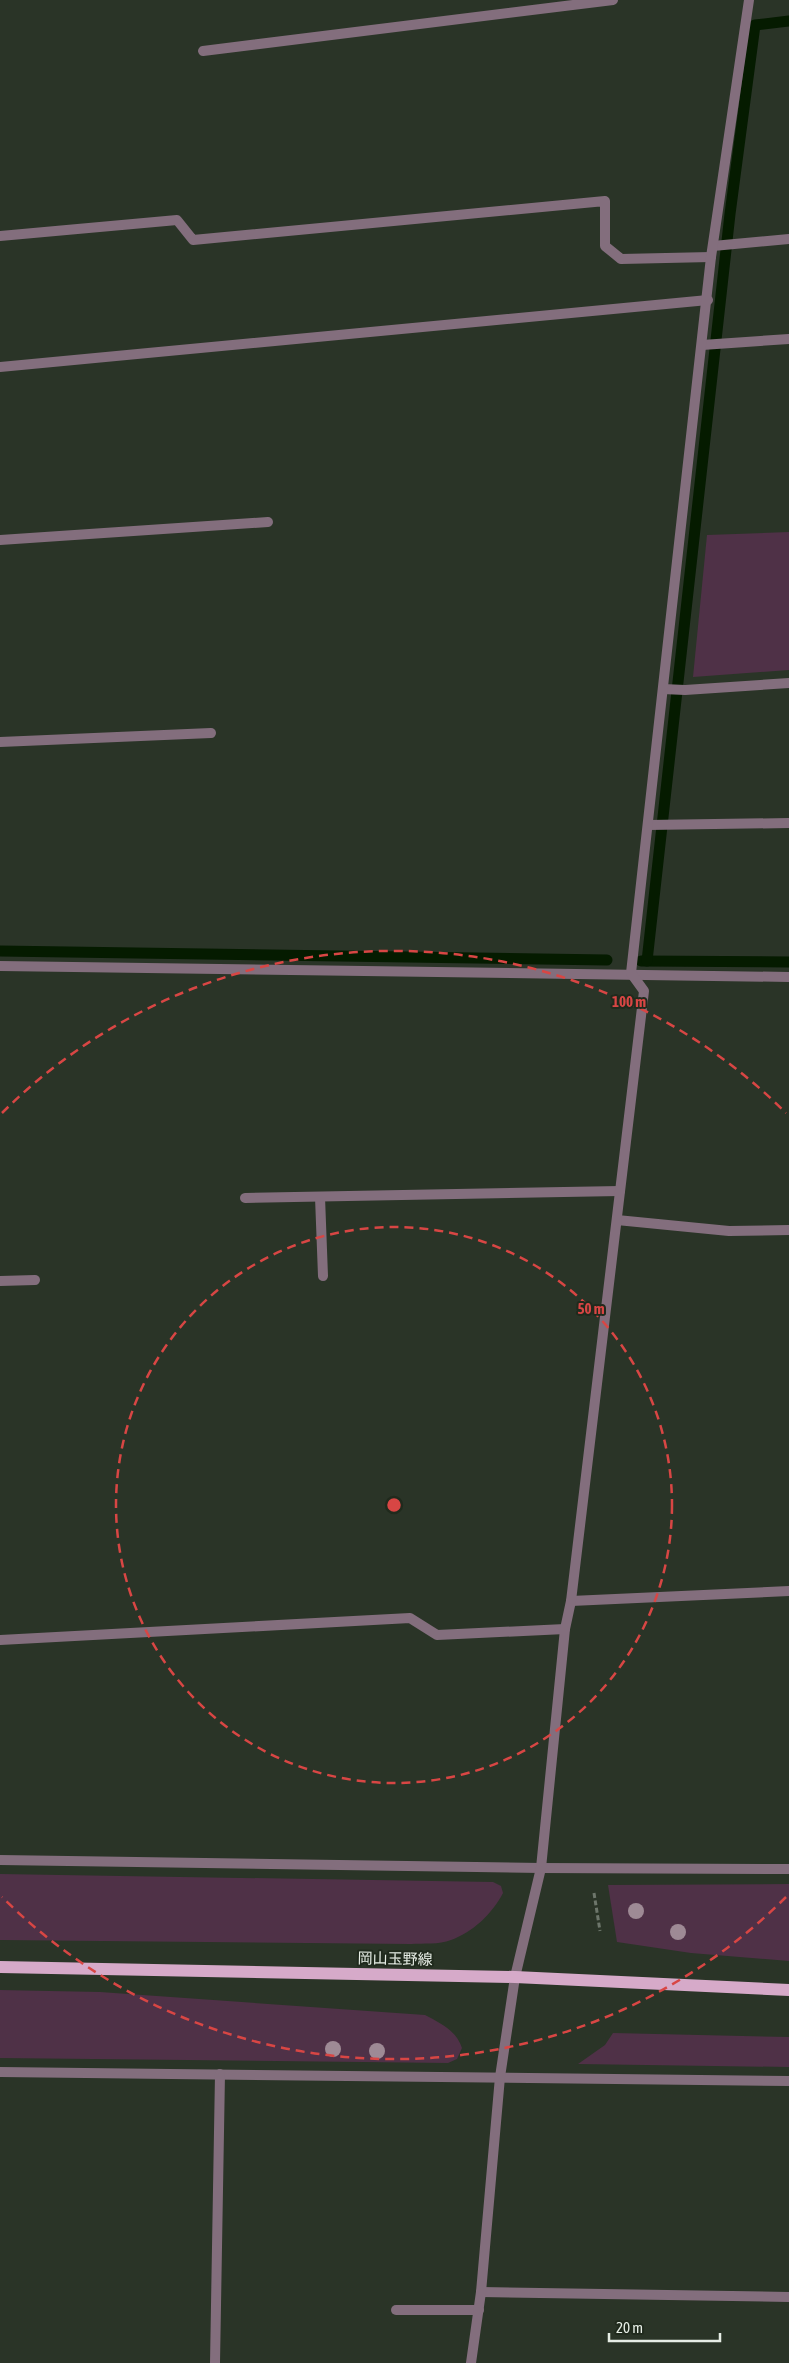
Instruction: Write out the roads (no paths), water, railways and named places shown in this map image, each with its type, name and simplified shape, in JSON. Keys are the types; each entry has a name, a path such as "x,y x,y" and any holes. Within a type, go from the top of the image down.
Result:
{"main road":[{"name":"岡山玉野線","path":"0,1967 515,1977 789,1990"}],"street":[{"path":"203,51 613,0"},
{"path":"472,2363 481,2292 500,2077 515,1977 541,1868 565,1629 571,1601 644,991 631,974 652,824 706,345 711,257 716,245 749,0"},
{"path":"0,236 177,220 192,240 605,201 605,246 621,259 711,257"},
{"path":"716,245 789,239"},
{"path":"0,367 708,300"},
{"path":"706,345 789,338"},
{"path":"0,540 268,522"},
{"path":"667,690 789,683"},
{"path":"0,742 211,733"},
{"path":"652,824 789,823"},
{"path":"0,966 789,977"},
{"path":"245,1198 620,1191"},
{"path":"320,1197 323,1276"},
{"path":"617,1220 729,1232 789,1230"},
{"path":"0,1281 35,1280"},
{"path":"571,1601 789,1591"},
{"path":"0,1640 410,1618 437,1635 565,1629"},
{"path":"0,1860 541,1868 789,1869"},
{"path":"0,2072 789,2081"},
{"path":"215,2363 220,2074"},
{"path":"481,2292 789,2297"},
{"path":"396,2310 479,2310"}],"waterway":[{"path":"647,961 730,214 755,25 789,21"},
{"path":"0,951 607,960"},
{"path":"641,961 789,962"}]}
